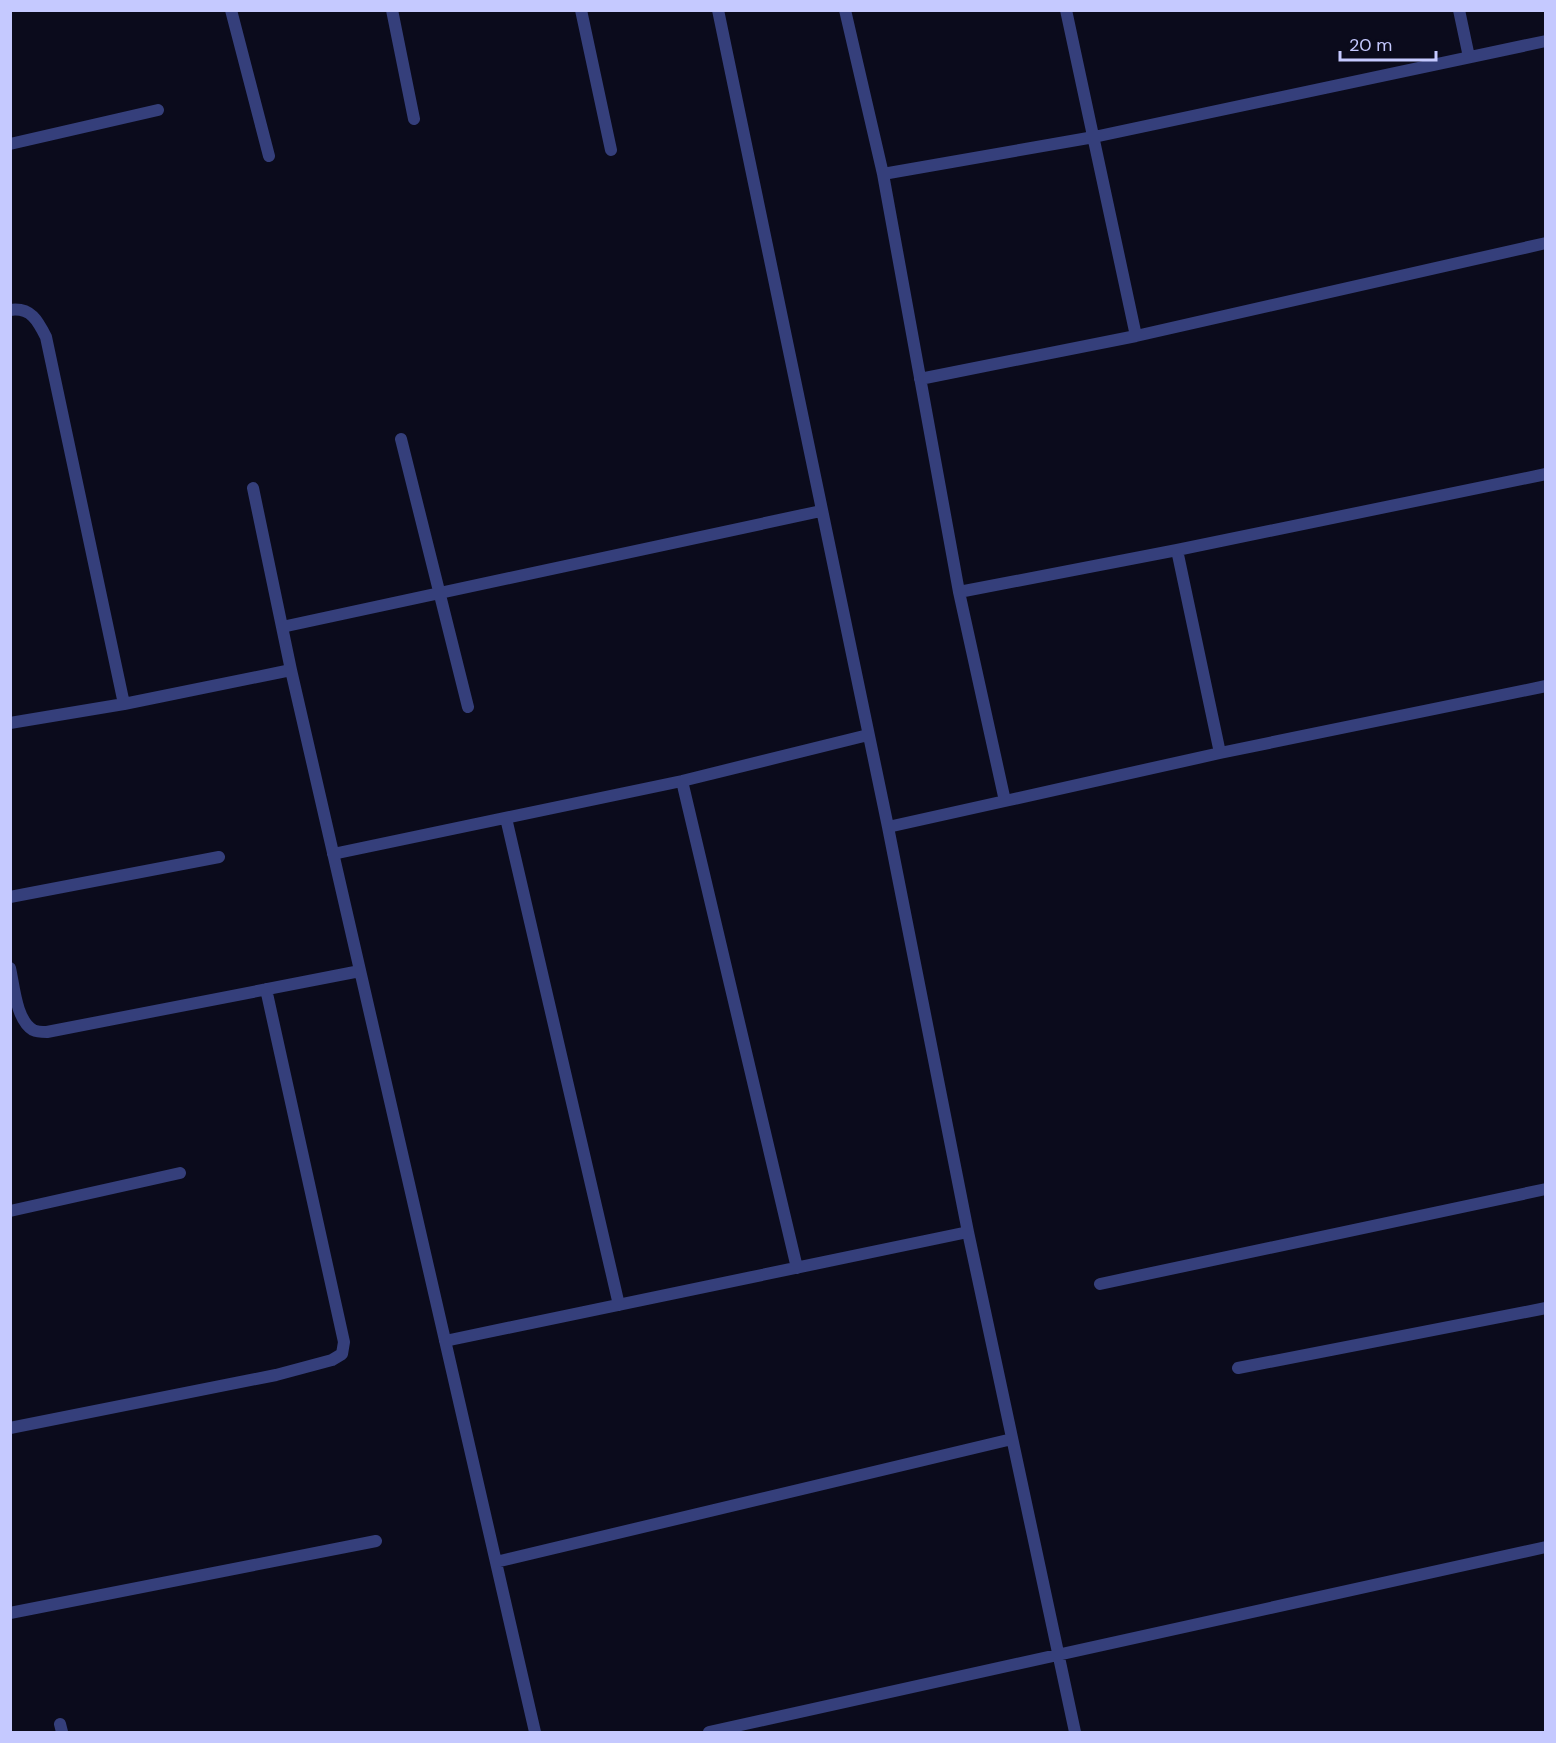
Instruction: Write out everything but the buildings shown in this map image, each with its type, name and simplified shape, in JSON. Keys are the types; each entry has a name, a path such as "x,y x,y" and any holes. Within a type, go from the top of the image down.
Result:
{"street":[{"path":"231,10 269,156"},
{"path":"392,10 414,120"},
{"path":"581,10 611,150"},
{"path":"718,10 888,826 968,1232 1075,1732"},
{"path":"846,10 883,174 958,592 1005,801"},
{"path":"1066,10 1136,336"},
{"path":"1459,10 1469,57"},
{"path":"883,174 1094,136 1545,41"},
{"path":"10,144 158,110"},
{"path":"920,379 1136,336 1545,243"},
{"path":"10,310 30,312 40,324 46,337 124,704"},
{"path":"401,439 468,707"},
{"path":"958,592 1178,550 1545,474"},
{"path":"253,488 291,670 535,1732"},
{"path":"282,627 822,512"},
{"path":"1178,550 1220,753"},
{"path":"10,723 124,704 291,670"},
{"path":"888,826 1220,753 1545,686"},
{"path":"333,854 682,781 868,735"},
{"path":"682,781 797,1268"},
{"path":"506,818 618,1305"},
{"path":"10,897 219,857"},
{"path":"10,968 18,1010 33,1030 47,1032 360,971"},
{"path":"10,1428 276,1375 332,1360 342,1354 344,1342 266,989"},
{"path":"10,1210 180,1173"},
{"path":"1100,1284 1545,1189"},
{"path":"445,1341 968,1232"},
{"path":"1238,1368 1545,1308"},
{"path":"496,1562 1012,1439"},
{"path":"10,1613 376,1541"},
{"path":"709,1732 1545,1547"}]}
